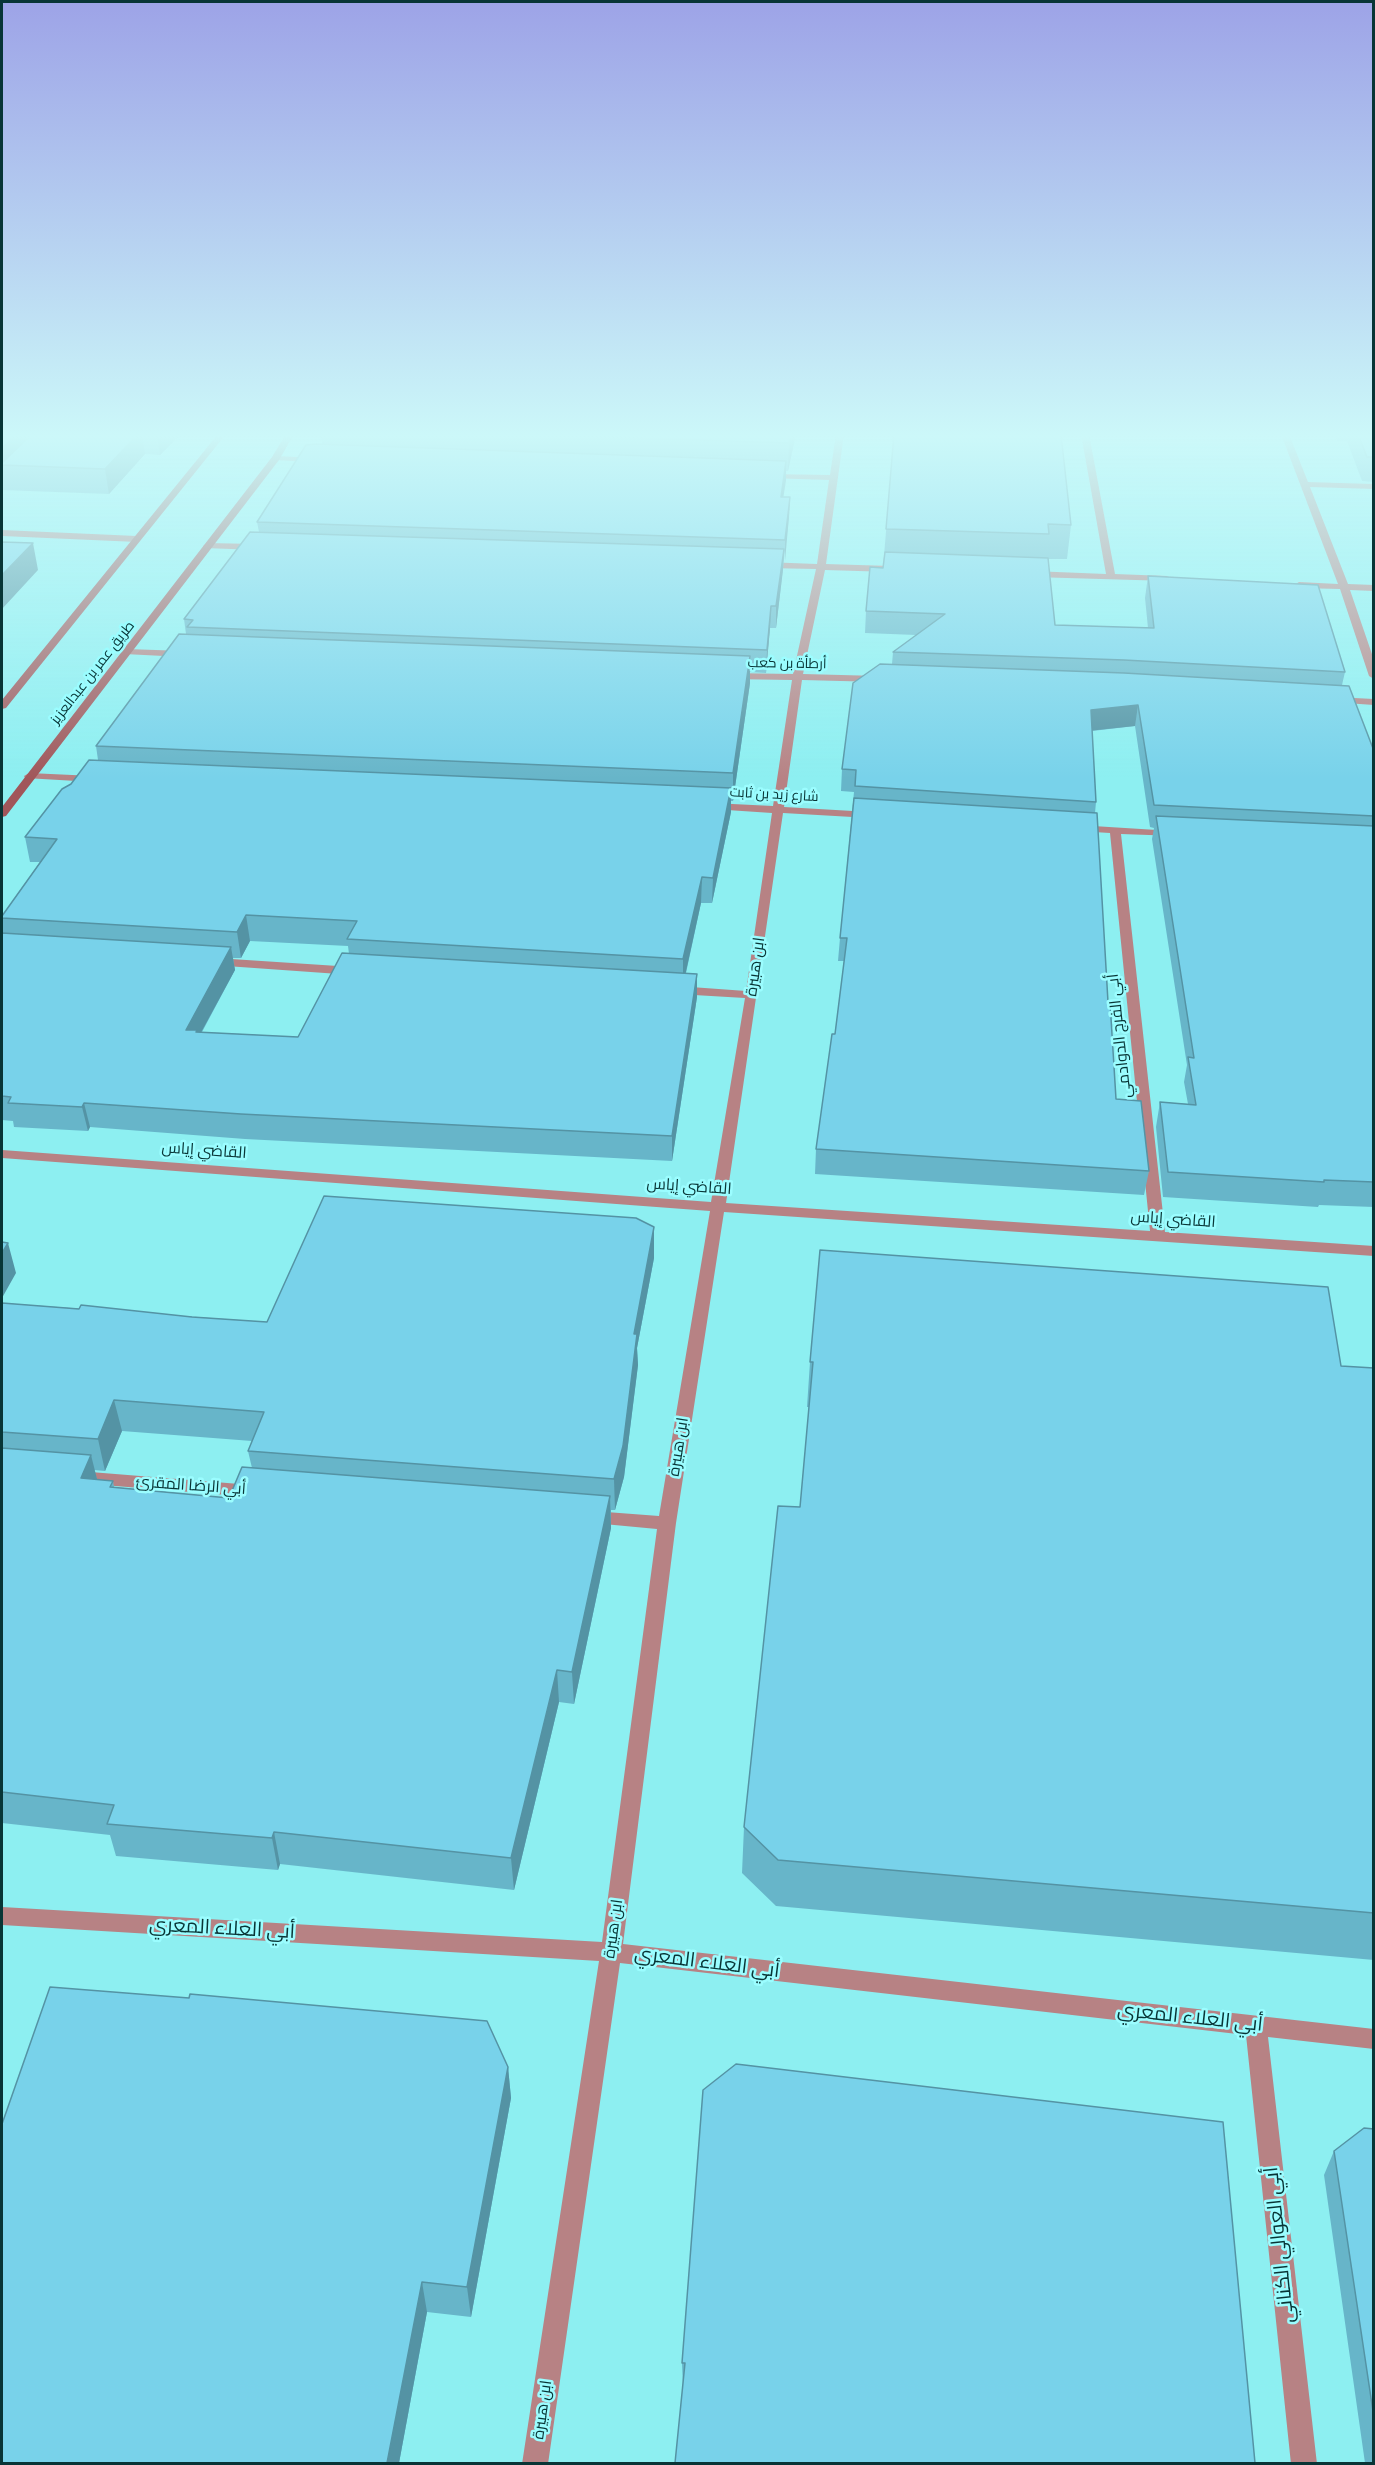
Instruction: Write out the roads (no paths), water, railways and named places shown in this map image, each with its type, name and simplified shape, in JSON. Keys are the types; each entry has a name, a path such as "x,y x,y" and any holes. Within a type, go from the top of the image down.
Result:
{"main road":[{"path":"2,706 129,549"},
{"name":"طريق عمر بن عبدالعزيز","path":"2,814 205,549"}],"street":[{"name":"ابن هبيرة","path":"535,2463 611,1952 667,1523 752,995 797,679 824,549"},
{"path":"1106,549 1111,576"},
{"path":"1329,549 1374,676"},
{"path":"750,565 902,570"},
{"path":"1018,573 1181,579"},
{"path":"1286,584 1374,588"},
{"path":"128,652 199,654"},
{"name":"أرطأة بن كعب","path":"713,676 885,679"},
{"path":"1328,700 1374,702"},
{"path":"30,776 101,780"},
{"name":"شارع زيد بن ثابت","path":"695,806 883,816"},
{"path":"1069,828 1186,834"},
{"name":"أبي الفرج الدوادمي","path":"1115,831 1158,1238"},
{"path":"204,962 371,972"},
{"path":"668,990 752,995"},
{"name":"القاضي إياس","path":"2,1154 718,1207 1374,1251"},
{"name":"أبي الرضا المقرئ","path":"61,1476 275,1492"},
{"path":"572,1516 667,1523"},
{"name":"أبي العلاء المعري","path":"2,1916 611,1952 1374,2039"},
{"name":"أبي العوالي الكناني","path":"1256,2026 1304,2463"}]}
